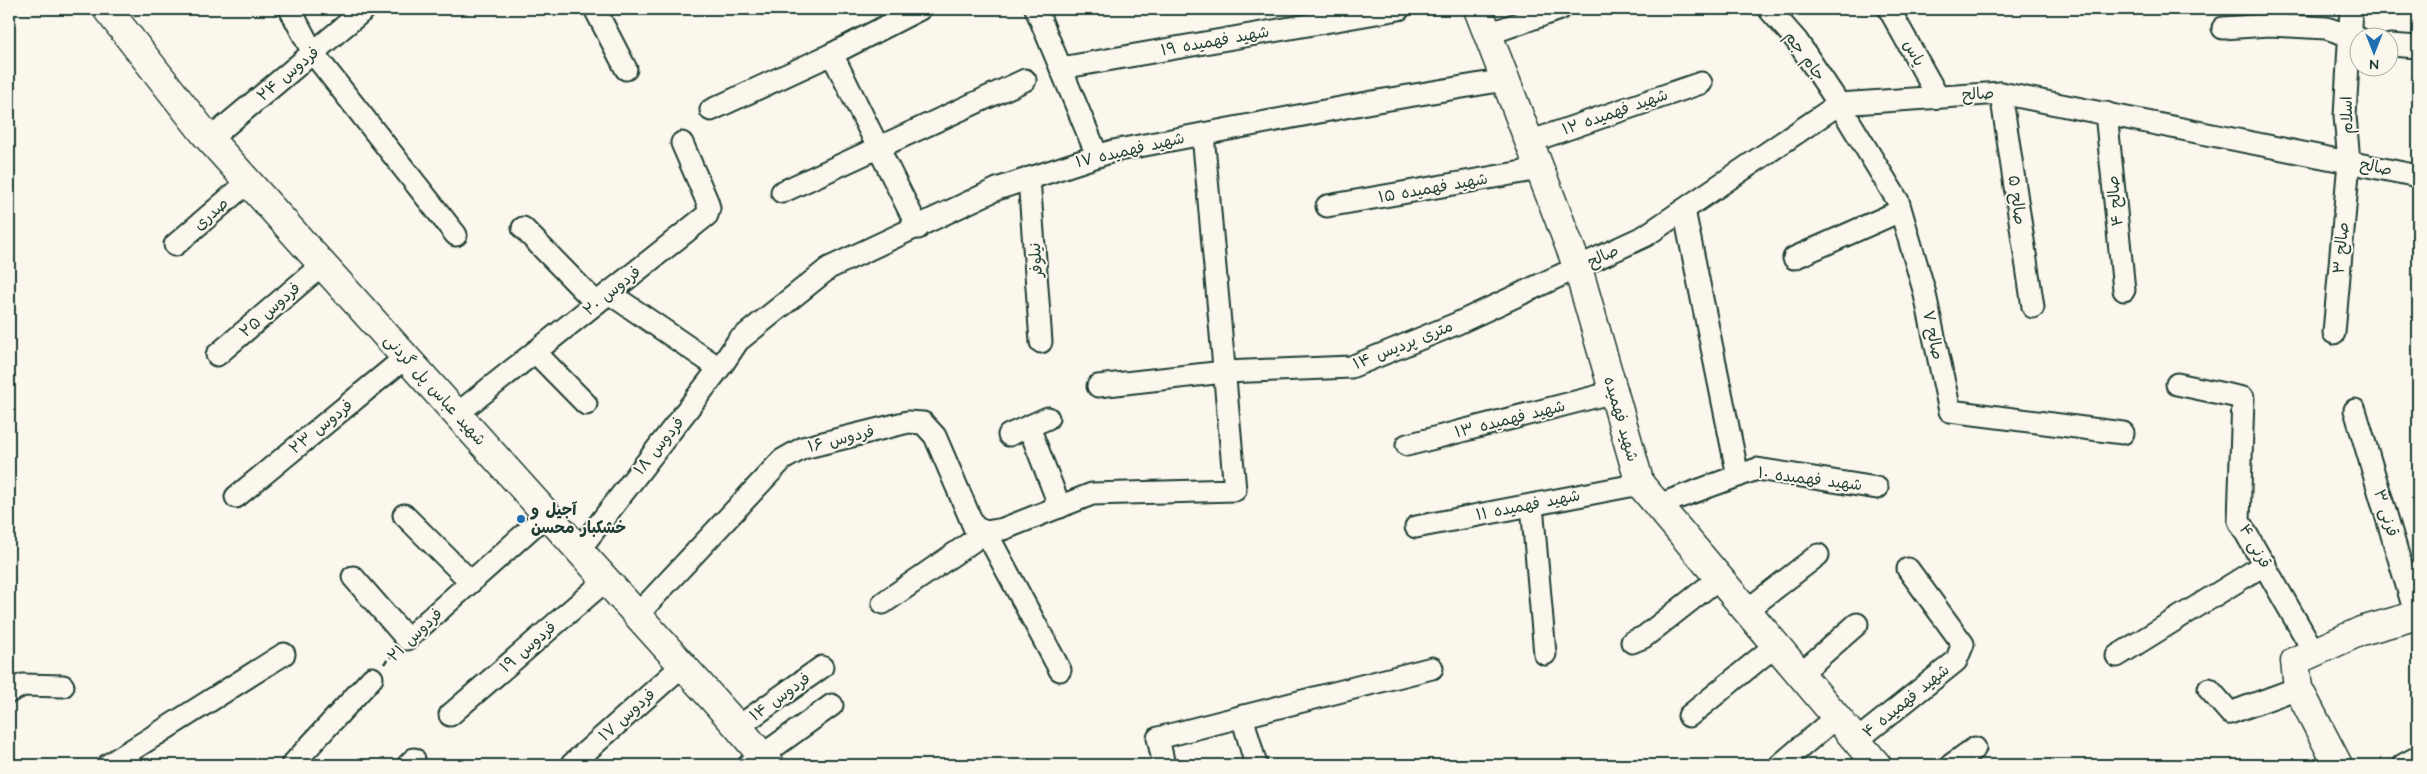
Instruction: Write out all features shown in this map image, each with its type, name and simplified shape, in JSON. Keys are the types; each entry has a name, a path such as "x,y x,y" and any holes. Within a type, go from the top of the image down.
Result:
{"street":[{"name":"شهید عباس پل گردنی","path":"107,9 210,139 738,727 760,762"},
{"path":"290,9 313,53 456,235"},
{"name":"فردوس ۲۴","path":"210,139 365,9"},
{"path":"595,9 626,69"},
{"path":"711,110 832,54 920,9"},
{"path":"1036,9 1097,155"},
{"name":"شهید فهمیده ۱۹","path":"1061,68 1399,9"},
{"name":"شهید فهمیده","path":"1478,9 1578,268 1640,484 1877,765"},
{"path":"1488,34 1560,9"},
{"name":"جام جم","path":"1769,9 1797,41 1839,104"},
{"name":"یاس","path":"1889,9 1938,97"},
{"name":"اسلام","path":"2351,9 2354,28"},
{"path":"2223,28 2269,25 2326,28 2350,36"},
{"path":"2400,46 2418,47"},
{"path":"832,54 918,228"},
{"name":"اسلام","path":"2349,162 2345,116 2350,77"},
{"path":"782,192 1025,80"},
{"name":"شهید فهمیده ۱۷","path":"738,341 829,268 918,228 997,189 1029,178 1097,155 1203,134 1506,80"},
{"name":"شهید فهمیده ۱۲","path":"1529,142 1701,83"},
{"name":"صالح","path":"1578,268 1645,236 1839,104 2002,92 2418,176"},
{"name":"صالح ۵","path":"2002,92 2033,307"},
{"name":"صالح ۷","path":"1839,104 1898,201 1924,290 1950,411 2123,433"},
{"name":"صالح ۴","path":"2106,113 2124,290"},
{"path":"882,603 986,532 1003,529 1092,494 1235,490 1203,134"},
{"name":"فردوس ۲۰","path":"457,414 707,215 709,208 707,201 682,143"},
{"name":"صالح ۳","path":"2334,334 2349,162"},
{"name":"شهید فهمیده ۱۵","path":"1327,206 1540,170"},
{"name":"نیلوفر","path":"1029,178 1041,342"},
{"name":"صدری","path":"175,246 248,182"},
{"path":"1684,210 1738,476"},
{"path":"1794,258 1900,211"},
{"path":"523,228 603,298 719,368"},
{"name":"فردوس ۲۵","path":"217,355 322,264"},
{"name":"۱۴ متری پردیس","path":"1098,386 1224,372 1351,367 1456,324 1578,268"},
{"name":"فردوس ۱۸","path":"579,550 738,341"},
{"path":"536,352 586,404"},
{"name":"فردوس ۲۳","path":"236,497 406,357"},
{"name":"قرنی ۴","path":"2177,384 2243,398 2240,521 2314,652"},
{"name":"شهید فهمیده ۱۳","path":"1407,445 1614,392"},
{"name":"قرنی ۳","path":"2355,410 2417,616"},
{"path":"1009,435 1048,418"},
{"name":"فردوس ۱۶","path":"637,615 782,460 803,448 908,422 923,423 934,436 974,527 986,532 1060,670"},
{"path":"1028,427 1060,507"},
{"name":"شهید فهمیده ۱۰","path":"1658,505 1757,469 1877,488"},
{"name":"شهید فهمیده ۱۱","path":"1416,527 1640,484"},
{"path":"1532,505 1545,654"},
{"name":"فردوس ۲۱","path":"407,640 547,514"},
{"path":"404,515 471,582"},
{"path":"1746,611 1818,554"},
{"path":"2117,656 2265,564"},
{"name":"شهید فهمیده ۴","path":"1856,741 1956,661 1963,644 1908,569"},
{"path":"353,577 407,640"},
{"path":"1632,642 1644,637 1720,578"},
{"name":"فردوس ۱۹","path":"450,715 606,580"},
{"path":"2338,765 2298,688 2295,661 2361,631 2417,616"},
{"path":"1800,674 1857,624"},
{"path":"1689,716 1776,645"},
{"path":"108,765 284,654"},
{"name":"فردوس ۱۷","path":"571,765 683,665"},
{"name":"فردوس ۱۴","path":"738,727 822,667"},
{"path":"1164,765 1158,738 1432,668"},
{"path":"292,765 372,678"},
{"path":"9,692 23,686 63,686"},
{"path":"2209,689 2230,713 2298,688"},
{"path":"760,762 832,705"},
{"path":"1242,716 1256,765"},
{"path":"1780,765 1836,717"},
{"path":"1951,765 1976,748"},
{"path":"2403,765 2418,758"}],"path":[{"name":"فردوس ۲۱","path":"372,678 407,640"}],"place":[{"name":"آجیل و خشکبار محسن","path":"521,519"}]}
